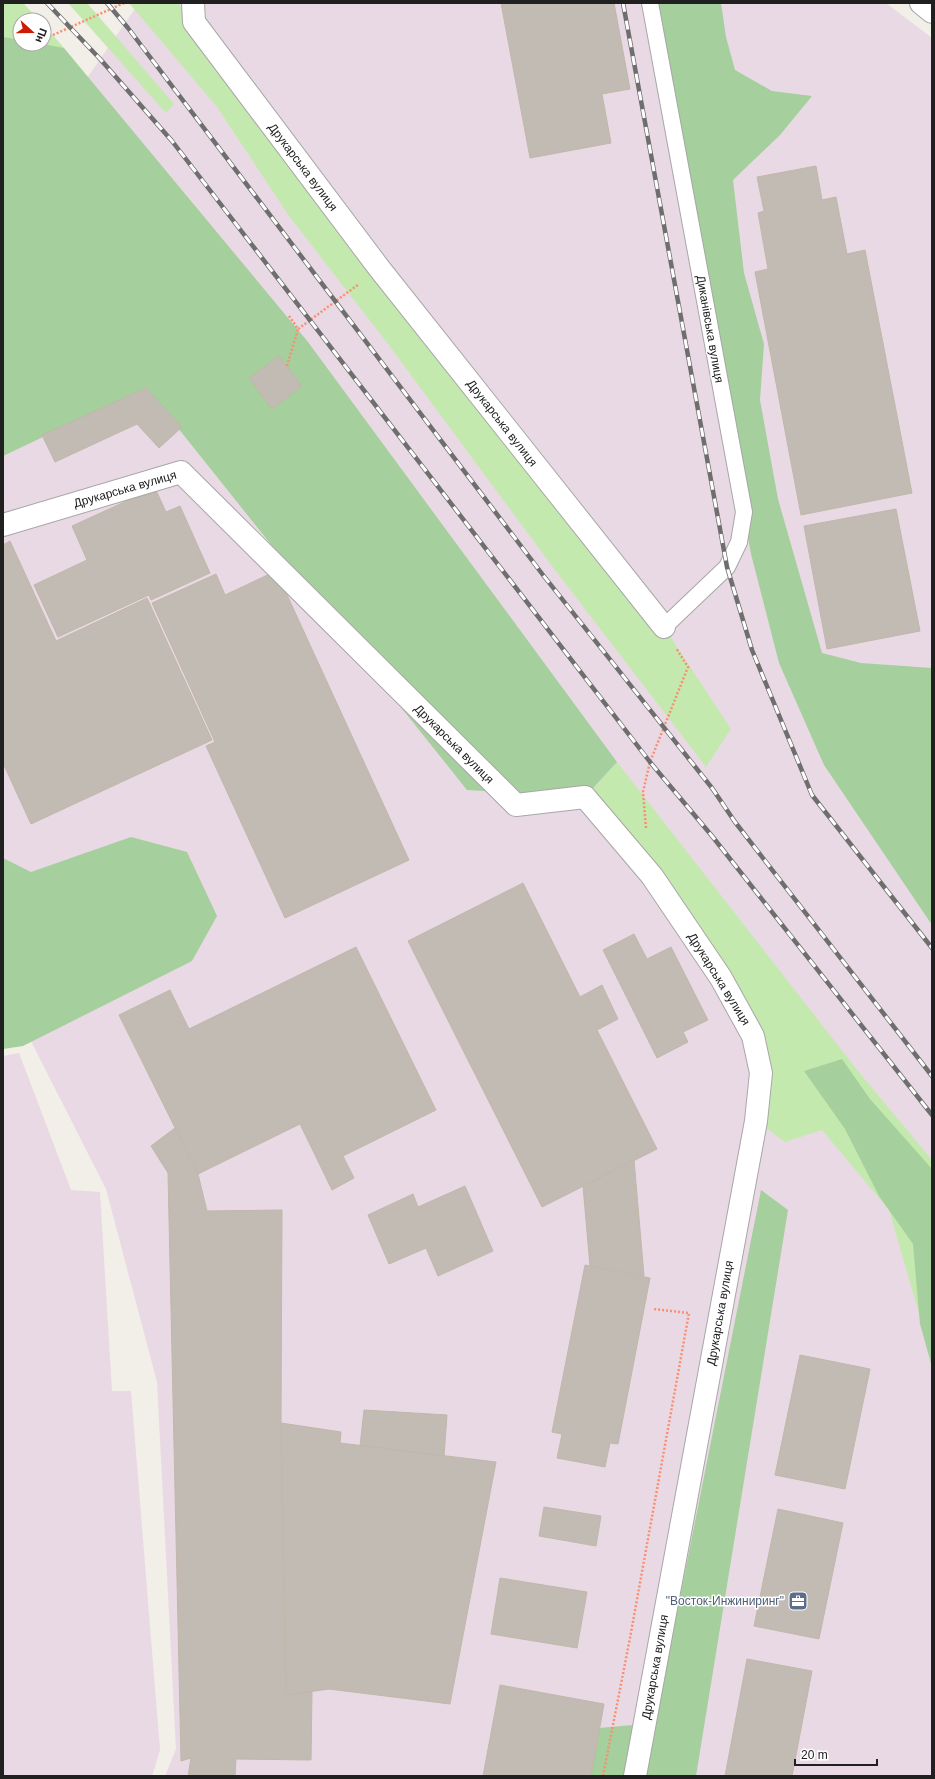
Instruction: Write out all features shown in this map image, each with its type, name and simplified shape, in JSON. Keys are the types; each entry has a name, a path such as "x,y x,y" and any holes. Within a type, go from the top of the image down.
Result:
{"street":[{"name":"Друкарська вулиця","path":"193,3 194,22 379,268 664,627"},
{"path":"921,3 932,12"},
{"name":"Друкарська вулиця","path":"3,525 181,472 516,805 585,798 652,876 721,978 753,1036 761,1073 756,1121 635,1776"}],"lane":[{"name":"Диканівська вулиця","path":"650,3 744,512 739,542 727,568 664,627"}],"path":[{"path":"53,35 124,3"},
{"path":"287,366 298,329 379,268"},
{"path":"289,316 298,329"},
{"path":"647,836 643,792 650,762 688,667 664,627"},
{"path":"603,1776 689,1313 653,1309"}],"shaded area":[{"path":"139,3 886,3 932,38 932,1776 165,1776 176,1749 157,1382 106,1189 3,986 3,199"},
{"path":"19,1053 71,1190 100,1192 112,1391 131,1391 160,1750 152,1776 3,1776 3,1056"}],"green space":[{"path":"3,3 23,3 31,12 12,12 12,52 52,52 52,34 64,48 3,150"},
{"path":"68,3 87,3 174,104 166,113"},
{"path":"129,3 178,3 190,23 664,627 731,729 706,767 552,566 388,344 289,216 217,107"},
{"path":"650,3 721,3 726,37 735,70 772,91 812,96 780,135 733,180 744,273 764,344 760,400 778,499 822,653 861,663 932,668 932,925 824,765 779,663 751,554"},
{"path":"3,37 12,39 12,52 52,52 52,46 64,48 308,342 617,762 585,797 467,790 146,388 3,456"},
{"path":"617,762 858,1071 932,1160 932,1358 889,1210 822,1130 785,1142 756,1121 753,1036 585,798"},
{"path":"131,837 187,852 217,916 192,961 23,1046 3,1049 3,858 31,872"},
{"path":"842,1059 870,1099 932,1169 932,1367 920,1324 913,1244 879,1196 845,1129 804,1071"},
{"path":"761,1190 788,1210 696,1776 591,1776 599,1728 655,1723"}],"building":[{"path":"501,3 614,3 630,89 602,94 611,143 530,158"},
{"path":"816,166 822,200 836,197 847,254 865,250 912,493 801,515 755,272 768,269 758,213 764,211 757,177"},
{"path":"279,356 302,386 272,409 249,378"},
{"path":"146,388 182,427 159,448 137,424 55,462 42,435"},
{"path":"155,488 166,512 180,506 210,573 151,600 149,595 58,637 34,585 87,560 72,526"},
{"path":"896,509 920,631 827,649 804,526"},
{"path":"10,541 56,641 147,598 212,740 31,824 3,763 3,545"},
{"path":"276,571 409,860 285,918 206,746 215,742 152,603 216,574 225,595"},
{"path":"523,883 580,997 602,985 618,1019 597,1030 657,1149 542,1207 408,941"},
{"path":"634,934 647,959 671,947 708,1020 683,1032 688,1042 657,1058 603,950"},
{"path":"356,947 436,1110 343,1156 354,1178 332,1190 300,1124 198,1174 119,1015 170,990 189,1029"},
{"path":"175,1128 198,1174 207,1211 282,1210 281,1423 286,1695 312,1691 311,1760 236,1759 235,1776 188,1776 191,1758 181,1761 168,1173 151,1146"},
{"path":"634,1160 644,1276 590,1266 583,1186"},
{"path":"465,1186 493,1251 438,1276 426,1248 389,1264 368,1215 413,1194 418,1207"},
{"path":"585,1265 650,1278 618,1444 610,1443 605,1467 557,1458 562,1434 552,1432"},
{"path":"800,1355 870,1369 845,1489 775,1475"},
{"path":"364,1410 447,1415 444,1456 360,1446"},
{"path":"281,1423 341,1432 340,1443 496,1462 450,1704 329,1689 286,1695"},
{"path":"544,1507 601,1516 596,1546 539,1536"},
{"path":"778,1509 843,1523 819,1639 754,1626"},
{"path":"500,1578 587,1592 577,1648 491,1634"},
{"path":"747,1659 812,1671 792,1776 725,1776"},
{"path":"500,1685 604,1704 591,1776 483,1776"}],"railway":[{"path":"47,3 101,60 172,141 650,762 712,836 932,1115"},
{"path":"107,3 128,28 543,575 712,788 735,822 932,1076"},
{"path":"623,3 727,567 752,650 812,795 932,948"}],"place":[{"name":"\"Восток-Инжиниринг\"","path":"798,1601"}]}
